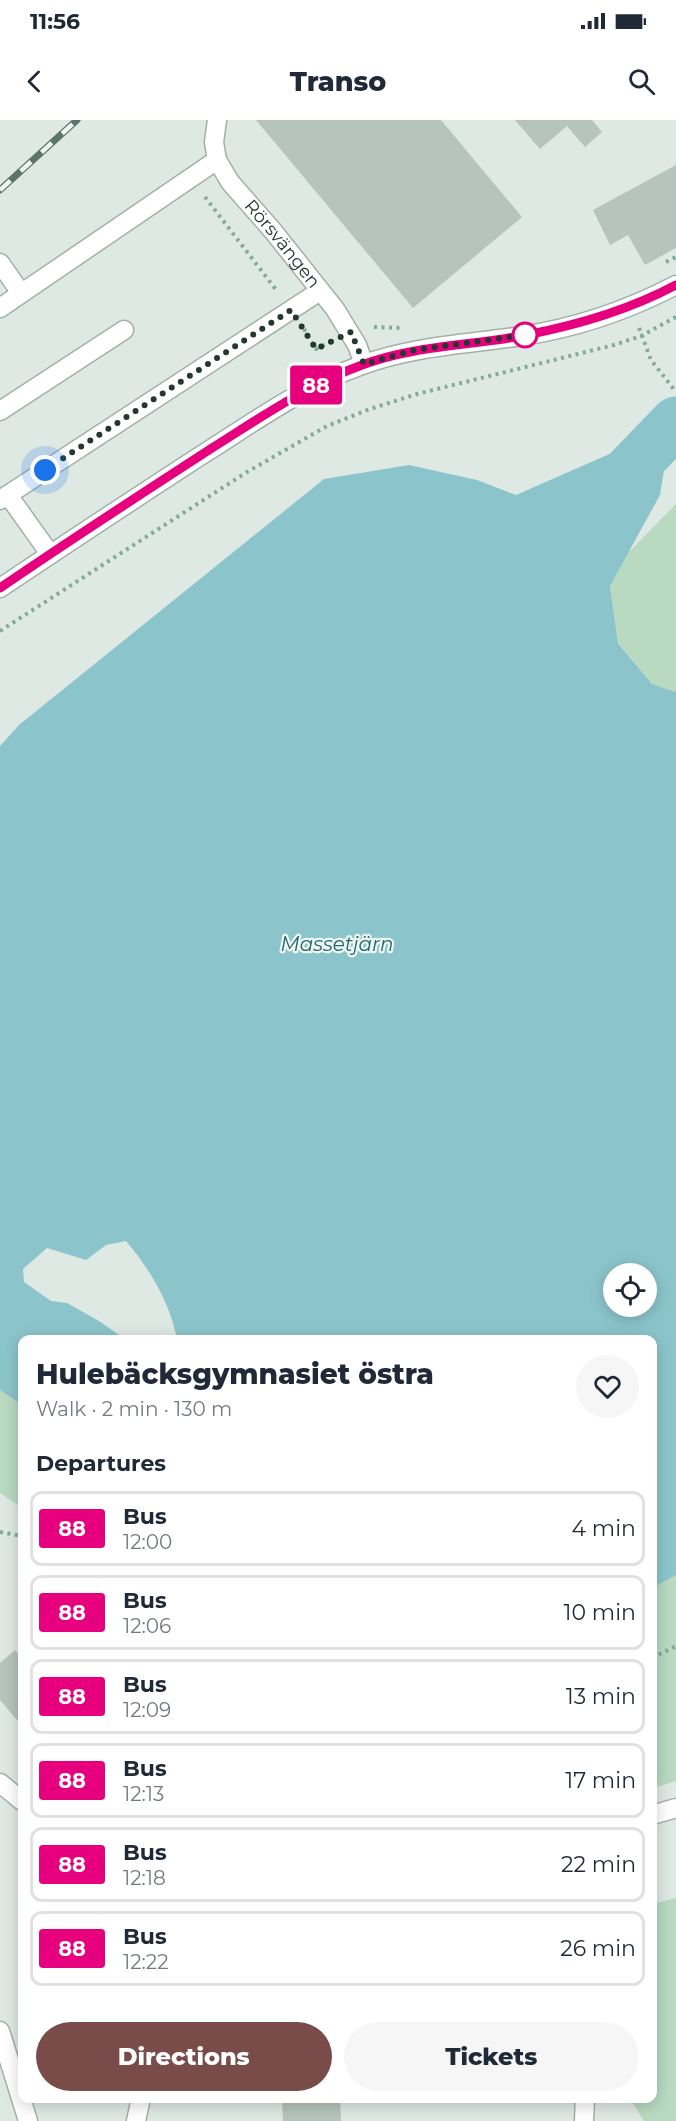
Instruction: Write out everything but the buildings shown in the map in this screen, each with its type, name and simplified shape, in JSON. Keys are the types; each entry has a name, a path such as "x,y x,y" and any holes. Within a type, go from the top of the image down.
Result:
{"street":[{"name":"Rörsvängen","path":"217,120 213,142 217,160 230,182 273,231 351,332 364,364"},
{"path":"0,308 217,160"},
{"path":"0,263 21,293"},
{"path":"0,588 291,398 330,378 364,364 415,350 525,335 591,320 650,299 676,285"},
{"path":"50,554 4,497 320,291"},
{"path":"0,411 124,330"},
{"path":"0,1783 18,1798"},
{"path":"657,1814 676,1808"},
{"path":"0,2031 18,2089"},
{"path":"22,2103 28,2121"},
{"path":"136,2121 140,2103"},
{"path":"584,2121 585,2103"}],"path":[{"path":"192,177 291,310 316,349 351,332 368,327 401,328"},
{"path":"661,265 676,257"},
{"path":"0,631 247,472 327,426 417,394 614,345 641,336 676,317"},
{"path":"658,371 676,392"},
{"path":"0,1532 18,1535"},
{"path":"657,1656 676,1646"}],"green space":[{"path":"676,504 676,692 652,684 618,642 610,586 625,556"},
{"path":"0,1390 18,1402 18,1505 0,1493"},
{"path":"676,1575 676,1781 657,1787 657,1586"},
{"path":"676,1898 676,2121 644,2121 633,2103 657,2103 657,1903"}],"water":[{"name":"Massetjärn","path":"671,427 660,495 610,586 618,643 652,684 676,692 676,1575 657,1586 657,1335 176,1335 158,1287 126,1241 106,1245 86,1260 47,1248 23,1269 24,1282 51,1301 67,1303 119,1335 18,1335 18,1402 0,1390 0,746 19,725 324,479 409,465 477,480 516,495"}],"waterway":[{"path":"623,477 676,422"}],"railway":[{"path":"0,190 77,120"}],"bus line":[{"name":"88","path":"0,588 122,506 291,398 330,378 364,364 415,350 525,335 591,320 650,299 676,285"}],"route":[{"path":"45,470 291,310 316,349 351,332 364,364 415,350 525,335"}]}
